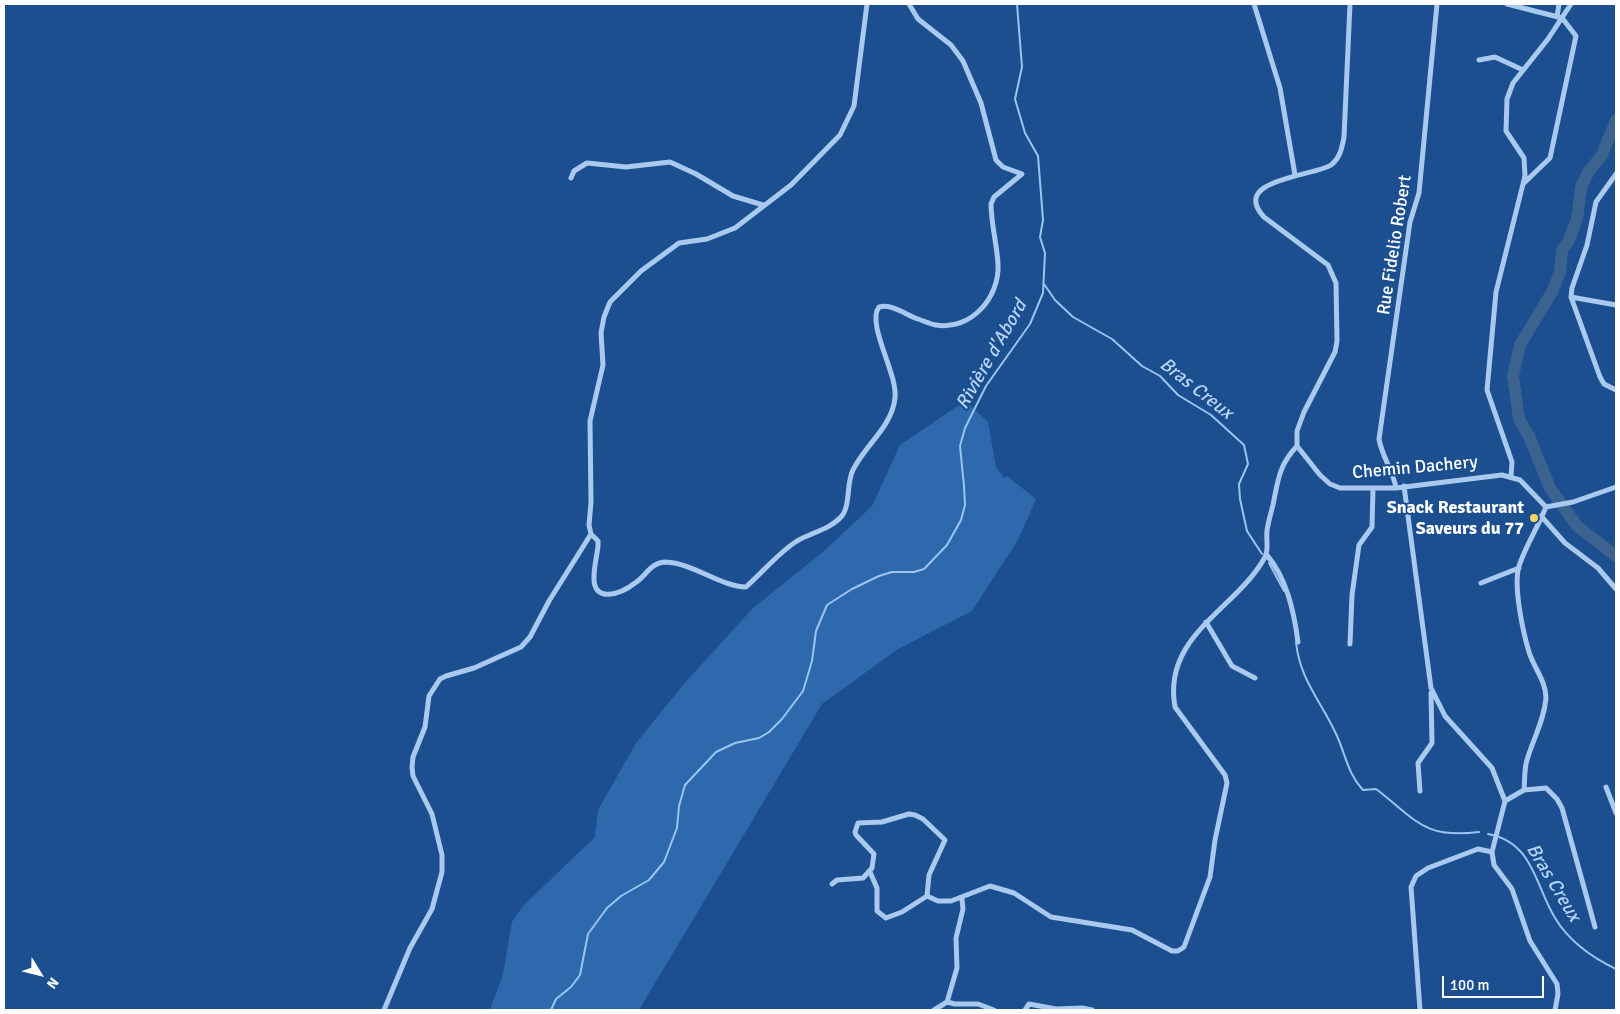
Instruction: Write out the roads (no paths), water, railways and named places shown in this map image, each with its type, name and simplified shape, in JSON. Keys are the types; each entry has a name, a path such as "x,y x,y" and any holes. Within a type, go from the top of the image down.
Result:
{"street":[{"path":"867,4 854,106 840,135 791,185 735,228 708,239 679,243 640,271 610,302 604,317 601,333 603,364 590,421 591,502 589,525 591,534 598,541 594,586 603,595 610,595 625,589 637,582 648,569 665,562 746,587 796,542 836,522 843,515 851,473 889,418 896,398 889,360 874,315 879,307 892,308 936,325 947,325 974,316 991,298 996,287 999,266 991,204 994,197 1022,174 1003,167 996,160 981,103 963,61 951,45 918,19 909,4"},
{"path":"1254,4 1280,88 1295,175"},
{"path":"927,896 946,902 962,899 974,891 990,886 1014,893 1051,917 1132,930 1175,952 1186,943 1210,877 1215,840 1227,791 1225,775 1175,708 1173,696 1178,667 1193,636 1248,581 1266,554 1268,527 1278,475 1297,446 1297,431 1304,412 1335,352 1337,331 1336,283 1331,269 1264,217 1257,207 1256,198 1262,188 1295,175 1325,168 1336,160 1342,152 1350,4"},
{"name":"Rue Fidelio Robert","path":"1396,488 1394,478 1381,452 1379,439 1410,222 1419,192 1437,4"},
{"path":"1507,4 1560,18 1576,36 1550,158 1524,184"},
{"path":"1559,4 1560,18"},
{"path":"1548,507 1520,480 1511,477 1513,471 1512,462 1487,390 1496,292 1524,184 1526,165 1524,158 1507,135 1505,124 1510,90 1571,4"},
{"path":"1479,60 1495,57 1523,70"},
{"path":"571,178 574,171 581,164 587,163 626,167 670,162 696,174 733,196 763,205"},
{"path":"1616,174 1596,202 1587,245 1572,288 1571,297 1600,376 1604,384 1616,390"},
{"path":"1571,297 1616,305"},
{"name":"Chemin Dachery","path":"1297,446 1330,484 1340,488 1396,488 1483,476 1502,475 1511,477"},
{"path":"1404,486 1431,688 1432,743 1418,763 1420,791"},
{"path":"1524,790 1526,762 1541,724 1546,698 1545,687 1529,654 1520,620 1519,568 1541,516 1548,507 1573,502 1616,487"},
{"path":"1350,644 1352,595 1359,545 1372,527 1373,489"},
{"path":"1541,516 1565,543 1598,568 1616,589"},
{"path":"384,1010 410,948 432,909 442,872 442,855 432,814 413,776 412,766 425,727 428,696 440,679 474,668 521,647 530,638 548,601 591,534"},
{"path":"1266,554 1276,565 1290,600 1298,642"},
{"path":"1481,583 1519,568"},
{"path":"1206,622 1232,666 1254,678"},
{"path":"1431,688 1445,716 1492,768 1505,801 1492,852 1494,865 1512,889 1530,941 1557,984 1558,994 1555,1010"},
{"path":"1606,787 1616,812"},
{"path":"1505,801 1524,790 1546,788 1560,803 1595,927"},
{"path":"909,814 915,815 923,819 945,840 930,875 927,896 902,912 886,918 877,912 877,888 870,872 874,854 872,848 856,835 858,823 882,822 909,814"},
{"path":"1420,1010 1411,887 1416,876 1428,868 1478,849 1492,852"},
{"path":"832,884 843,878 863,878 870,872"},
{"path":"947,1002 947,996 957,968 955,945 963,909 962,899"},
{"path":"934,1010 947,1002 978,1004 994,1010"},
{"path":"1025,1010 1029,1004 1056,1009 1082,1008 1092,1010"}],"waterway":[{"name":"Rivière d'Abord","path":"551,1010 556,999 571,987 580,975 588,934 607,908 621,896 649,880 664,862 677,828 679,806 685,785 716,752 735,743 759,738 769,732 782,719 803,691 812,661 816,631 827,605 852,589 879,576 892,572 914,572 924,569 947,545 961,520 965,505 960,446 965,428 986,386 1030,324 1043,293 1045,253 1040,237 1043,220 1038,156 1025,133 1015,99 1022,67 1017,4"},
{"path":"1616,120 1602,155 1589,171 1581,187 1577,219 1568,242 1562,250 1560,272 1552,292 1520,345 1513,376 1519,419 1529,436 1550,488 1577,526 1616,556"},
{"name":"Bras Creux","path":"1044,284 1055,300 1073,317 1112,339 1142,366 1160,376 1178,395 1211,415 1244,445 1248,464 1239,484 1240,499 1247,531 1262,554"},
{"name":"Bras Creux","path":"1269,563 1284,591"},
{"name":"Bras Creux","path":"1296,642 1298,656 1307,680 1337,736 1351,771 1363,790 1376,789 1412,818 1433,830 1445,833 1479,832"},
{"name":"Bras Creux","path":"1488,834 1503,839 1515,846 1524,855 1555,918 1567,934 1590,954 1616,969"}],"place":[{"name":"Snack Restaurant Saveurs du 77","path":"1534,518"}]}
